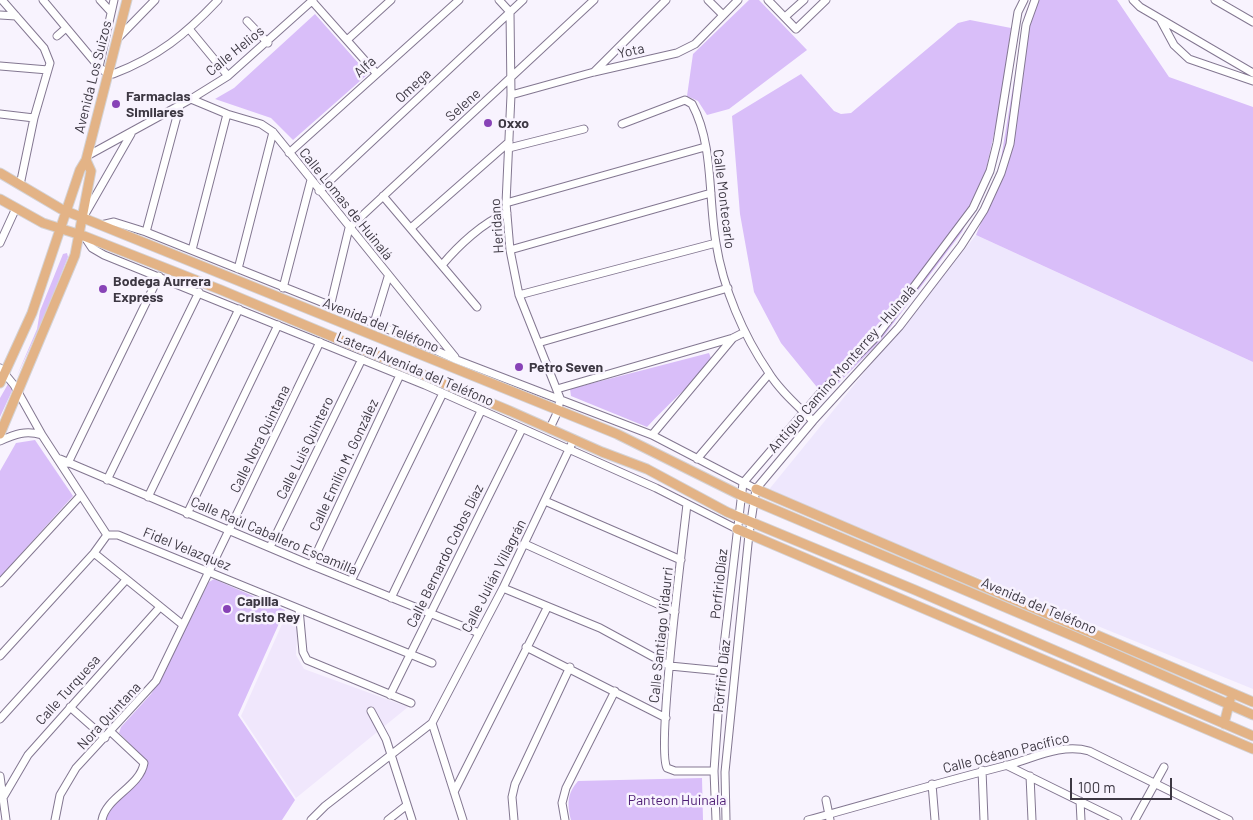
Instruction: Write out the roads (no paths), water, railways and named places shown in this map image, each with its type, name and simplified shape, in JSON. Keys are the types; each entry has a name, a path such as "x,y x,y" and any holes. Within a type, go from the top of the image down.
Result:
{"main road":[{"name":"Avenida Los Suizos","path":"0,383 3,371 32,313 80,170 87,158 127,0"},
{"name":"Avenida Los Suizos","path":"0,434 71,263 82,229 91,171 87,158"},
{"name":"Avenida del Teléfono","path":"0,173 20,185 64,220 82,229 427,381 550,428 662,476 738,517 940,600 1224,724"},
{"name":"Avenida del Teléfono","path":"0,198 43,222 64,220 82,229 100,225 558,411 650,449 740,495 1253,715"},
{"path":"756,489 1253,702"},
{"path":"738,529 1253,749"},
{"path":"897,562 903,551"},
{"path":"935,612 940,600"},
{"path":"1232,692 1224,724 1253,736"}],"street":[{"path":"2,0 44,48 50,63 34,118 20,185"},
{"path":"100,0 111,12"},
{"path":"99,67 114,0"},
{"path":"118,38 155,0"},
{"path":"46,1 99,67 108,74 118,72 158,53 190,30 218,0"},
{"path":"347,40 390,0"},
{"name":"Alfa","path":"289,153 459,0"},
{"path":"499,0 510,12"},
{"name":"Omega","path":"319,191 523,0"},
{"name":"Selene","path":"349,228 594,0"},
{"path":"594,72 666,0"},
{"path":"708,0 724,16"},
{"name":"Yota","path":"511,95 594,72 677,53 695,44 738,0"},
{"path":"768,0 796,30 826,0"},
{"path":"785,17 804,0"},
{"name":"Antiguo Camino Monterrey - Huinalá","path":"743,483 803,412 876,337 959,229 978,200 990,171 997,144 1018,12 1024,0"},
{"name":"Antiguo Camino Monterrey - Huinalá","path":"756,489 813,421 899,327 961,246 992,195 1010,144 1026,25 1035,0"},
{"path":"1133,0 1135,4 1253,74"},
{"path":"1215,0 1253,22"},
{"path":"313,1 376,73"},
{"name":"Calle Helios","path":"87,158 228,76 268,43 313,1"},
{"name":"Heridano","path":"510,12 511,95 506,203 510,250 519,295 560,398 558,411 550,428"},
{"path":"0,15 16,16"},
{"path":"1160,19 1171,40 1183,54 1202,64 1253,81"},
{"path":"247,21 268,43"},
{"path":"57,36 66,28"},
{"path":"190,30 228,76"},
{"path":"0,66 48,70"},
{"name":"Calle Lomas de Huinalá","path":"191,99 227,114 261,124 273,132 388,277 457,360"},
{"name":"Calle Montecarlo","path":"622,124 685,100 692,104 705,146 716,243 728,288 746,332 769,374 813,421"},
{"path":"146,232 180,105"},
{"path":"0,114 34,118"},
{"path":"192,250 227,114"},
{"path":"411,228 509,145 584,129"},
{"path":"82,229 133,131"},
{"path":"238,269 273,132"},
{"path":"506,203 705,146"},
{"path":"283,288 311,180"},
{"path":"510,250 711,192"},
{"path":"383,196 477,308"},
{"path":"0,242 16,208"},
{"path":"442,265 453,253 497,217 507,213"},
{"name":"Lateral Avenida del Teléfono","path":"100,225 114,222 146,232 374,324 457,360 560,398 652,435 756,489"},
{"path":"330,307 349,228"},
{"name":"Lateral Avenida del Teléfono","path":"82,229 92,248 104,255 400,375 427,381 442,393 522,428 738,529"},
{"path":"519,295 716,243"},
{"path":"207,270 211,258"},
{"path":"68,464 159,276"},
{"path":"374,324 388,277"},
{"path":"538,343 728,288"},
{"path":"218,300 222,290"},
{"path":"106,480 199,292"},
{"path":"148,497 239,309"},
{"path":"187,514 278,325"},
{"path":"557,389 733,338 746,332"},
{"path":"652,435 733,338"},
{"name":"Calle Nora Quintana","path":"209,573 320,342"},
{"name":"Calle Luis Quintero","path":"270,548 362,359"},
{"path":"0,656 94,553 107,535 60,459 42,435 18,391 3,371"},
{"path":"697,459 769,374"},
{"name":"Calle Emilio M. González","path":"311,565 400,375"},
{"path":"351,582 442,393"},
{"path":"391,598 481,411"},
{"name":"Calle Bernardo Cobos Díaz","path":"390,695 522,428"},
{"path":"0,441 23,432 42,435"},
{"name":"Calle Julián Villagrán","path":"432,723 525,544 574,439"},
{"name":"Calle Raúl Caballero Escamilla","path":"60,459 187,514 479,633"},
{"name":"PorfirioDíaz","path":"716,820 714,771 722,671 740,495 743,483"},
{"path":"749,534 756,489"},
{"path":"0,583 81,495"},
{"path":"545,500 681,560"},
{"name":"Calle Santiago Vidaurri","path":"687,504 670,666 664,760 667,768 675,771 714,771"},
{"name":"Porfirio Díaz","path":"726,820 726,772 749,534"},
{"name":"Fidel Velazquez","path":"107,535 118,535 432,663"},
{"path":"525,544 675,612"},
{"path":"94,553 125,581 183,625"},
{"name":"Nora Quintana","path":"55,820 60,794 67,782 110,732 150,691 209,573"},
{"path":"0,719 125,581"},
{"path":"503,588 547,608 600,628 670,666 722,671"},
{"name":"Calle Turquesa","path":"4,796 28,755 160,607"},
{"path":"454,792 547,608"},
{"path":"300,609 303,652 307,660 411,703"},
{"path":"526,647 666,718"},
{"path":"514,820 512,797 515,784 570,668"},
{"path":"565,820 562,803 566,788 615,691"},
{"path":"70,708 105,738"},
{"path":"371,710 386,739 390,757 412,820"},
{"path":"311,820 325,806 432,723 463,820"},
{"path":"102,820 107,808 139,774 144,764 110,732"},
{"name":"Calle Océano Pacífico","path":"808,820 829,817 982,770 1057,750 1077,748 1089,751 1229,820"},
{"path":"1006,765 1118,820"},
{"path":"1135,820 1164,767"},
{"path":"982,770 984,820"},
{"path":"0,776 6,820"},
{"path":"1030,776 1032,820"},
{"path":"932,784 934,820"},
{"path":"826,800 829,817"},
{"path":"1080,802 1081,820"},
{"path":"388,820 407,805"}],"place":[{"name":"Farmacias Similares","path":"116,104"},
{"name":"Oxxo","path":"488,123"},
{"name":"Bodega Aurrera Express","path":"103,289"},
{"name":"Petro Seven","path":"519,367"},
{"name":"Capilla Cristo Rey","path":"227,609"}],"park label":[{"name":"Panteon Huinala","path":"677,800"}]}
